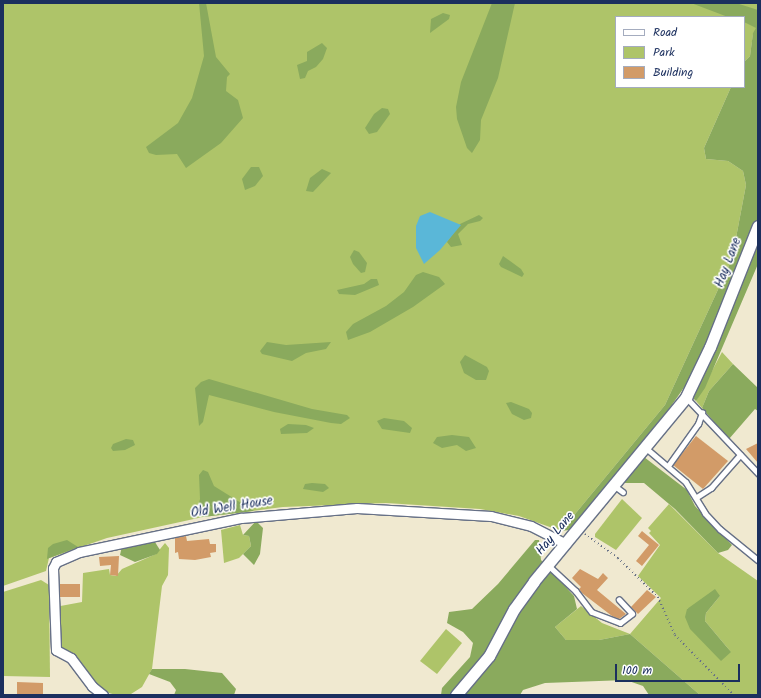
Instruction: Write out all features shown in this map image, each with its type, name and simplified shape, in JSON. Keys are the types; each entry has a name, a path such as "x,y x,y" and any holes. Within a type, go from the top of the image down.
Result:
{"street":[{"name":"Hay Lane","path":"456,695 489,656 514,609 566,544 619,489 646,448 686,397 710,347 758,226"},
{"name":"Old Well House","path":"103,695 92,686 71,658 56,650 53,568 56,562 79,552 241,518 357,508 491,516 531,526 566,544"}],"lane":[{"path":"686,397 758,473"},
{"path":"668,466 698,424 702,413"},
{"path":"646,448 686,482 711,520 734,542 758,560"},
{"path":"697,497 711,488 740,455"},
{"path":"548,565 576,591 592,612 620,623 632,614 619,600"}],"path":[{"path":"579,530 618,558 658,596 675,635 734,695"}],"green space":[{"path":"3,3 758,3 758,26 753,34 750,56 745,61 745,16 615,16 615,88 731,88 704,148 706,159 728,161 743,171 746,185 732,259 665,405 561,531 519,516 480,509 386,503 283,507 203,517 107,538 49,558 46,571 3,586"},
{"path":"199,3 206,3 216,57 230,74 227,77 226,91 238,100 243,118 221,143 186,168 177,154 156,155 149,153 146,147 178,123 192,98 204,56"},
{"path":"492,3 515,3 498,78 481,120 480,140 472,153 467,148 457,119 456,107 461,82"},
{"path":"691,3 736,3 758,10 758,264 705,388 696,401 691,396 694,373 660,422 644,457 687,490 695,506 732,545 728,550 718,553 675,509 644,483 624,483 615,478 569,530 561,531 665,405 732,259 746,185 743,171 728,161 706,159 704,148 731,88 745,88 745,61 750,56 753,33 756,28 745,22 745,16 725,16"},
{"path":"443,13 450,15 449,19 430,33 431,19"},
{"path":"322,43 327,48 323,59 316,67 308,71 305,78 300,79 297,65 307,61 307,52"},
{"path":"382,108 388,109 390,114 377,132 369,134 365,128 374,114"},
{"path":"251,167 259,167 263,176 255,186 245,190 242,179"},
{"path":"322,169 331,173 313,192 306,191 310,178"},
{"path":"479,215 483,218 480,221 468,224 458,234 462,245 451,247 447,242 460,224"},
{"path":"354,250 359,252 367,263 365,272 361,273 353,264 350,257"},
{"path":"503,256 521,269 524,274 522,277 501,267 499,264"},
{"path":"423,272 439,277 445,284 413,307 370,332 348,340 346,332 353,324 386,306 404,292 416,275"},
{"path":"371,279 377,279 379,285 355,295 339,294 337,290 364,284"},
{"path":"267,342 286,345 331,342 326,349 306,353 292,361 262,354 260,351"},
{"path":"722,352 733,364 709,391 702,408 696,401"},
{"path":"465,355 487,367 489,371 486,380 476,380 464,373 460,362"},
{"path":"733,364 758,388 758,411 755,409 729,439 702,408 709,391"},
{"path":"209,379 312,409 347,415 350,418 341,424 331,423 274,412 209,395 203,422 199,426 195,388 201,382"},
{"path":"511,402 529,409 532,413 531,418 524,420 512,414 506,403"},
{"path":"384,418 404,421 412,428 410,433 382,429 377,421"},
{"path":"288,424 306,425 314,428 307,433 281,434 280,429"},
{"path":"452,435 469,437 476,448 466,451 457,445 442,448 433,443 437,437"},
{"path":"126,439 133,440 135,445 125,450 113,451 111,448 113,444"},
{"path":"203,470 208,472 214,486 254,511 203,517 198,507 200,499 199,475"},
{"path":"305,484 325,484 329,488 323,492 303,489"},
{"path":"622,499 642,518 616,550 595,537 595,534"},
{"path":"669,504 718,553 758,581 758,695 700,695 630,634 661,598 638,576 660,545 649,533 651,531 648,528","holes":["720,596 706,613 705,621 731,652 687,609"]},
{"path":"256,521 263,528 260,554 254,565 243,554 251,546 249,536 243,535"},
{"path":"240,525 243,535 249,536 251,546 239,558 224,563 221,530"},
{"path":"153,539 160,550 157,554 135,562 120,555 122,546"},
{"path":"67,540 78,547 47,559 48,548 53,544"},
{"path":"535,540 539,540 541,560 574,596 577,609 555,627 566,640 599,640 630,634 700,695 649,695 643,686 626,680 545,683 523,690 520,695 441,695 442,688 470,657 473,643 463,632 447,623 449,612 472,609 498,584"},
{"path":"165,543 169,548 168,575 162,586 152,669 142,687 131,694 116,695 109,693 100,689 56,647 55,607 82,602 83,573 109,569 110,575 116,576 122,569 156,554"},
{"path":"41,580 49,585 50,677 3,676 3,592"},
{"path":"715,589 720,596 706,613 705,621 731,652 721,661 690,629 685,617 687,609"},
{"path":"581,606 602,623 630,634 599,640 566,640 555,627"},
{"path":"446,629 462,643 437,674 420,661"},
{"path":"152,669 185,669 222,673 236,689 234,695 174,695 176,690 170,682 149,674"}],"water":[{"path":"430,212 461,225 440,250 424,264 416,248 416,226 420,216"}],"building":[{"path":"696,436 728,461 703,489 673,465"},
{"path":"758,443 758,463 746,449"},
{"path":"642,531 659,545 642,566 636,561 649,545 638,536"},
{"path":"186,536 187,541 209,539 210,544 216,544 216,552 210,553 211,557 195,560 179,559 178,552 175,553 175,538"},
{"path":"119,556 118,576 110,575 111,565 100,566 99,557"},
{"path":"580,569 598,579 603,573 608,578 597,590 626,614 619,619 612,616 582,593 579,589 581,587 572,578"},
{"path":"60,584 80,584 80,597 60,597"},
{"path":"647,590 656,597 638,614 631,607"},
{"path":"17,682 43,683 43,694 17,694"}]}
